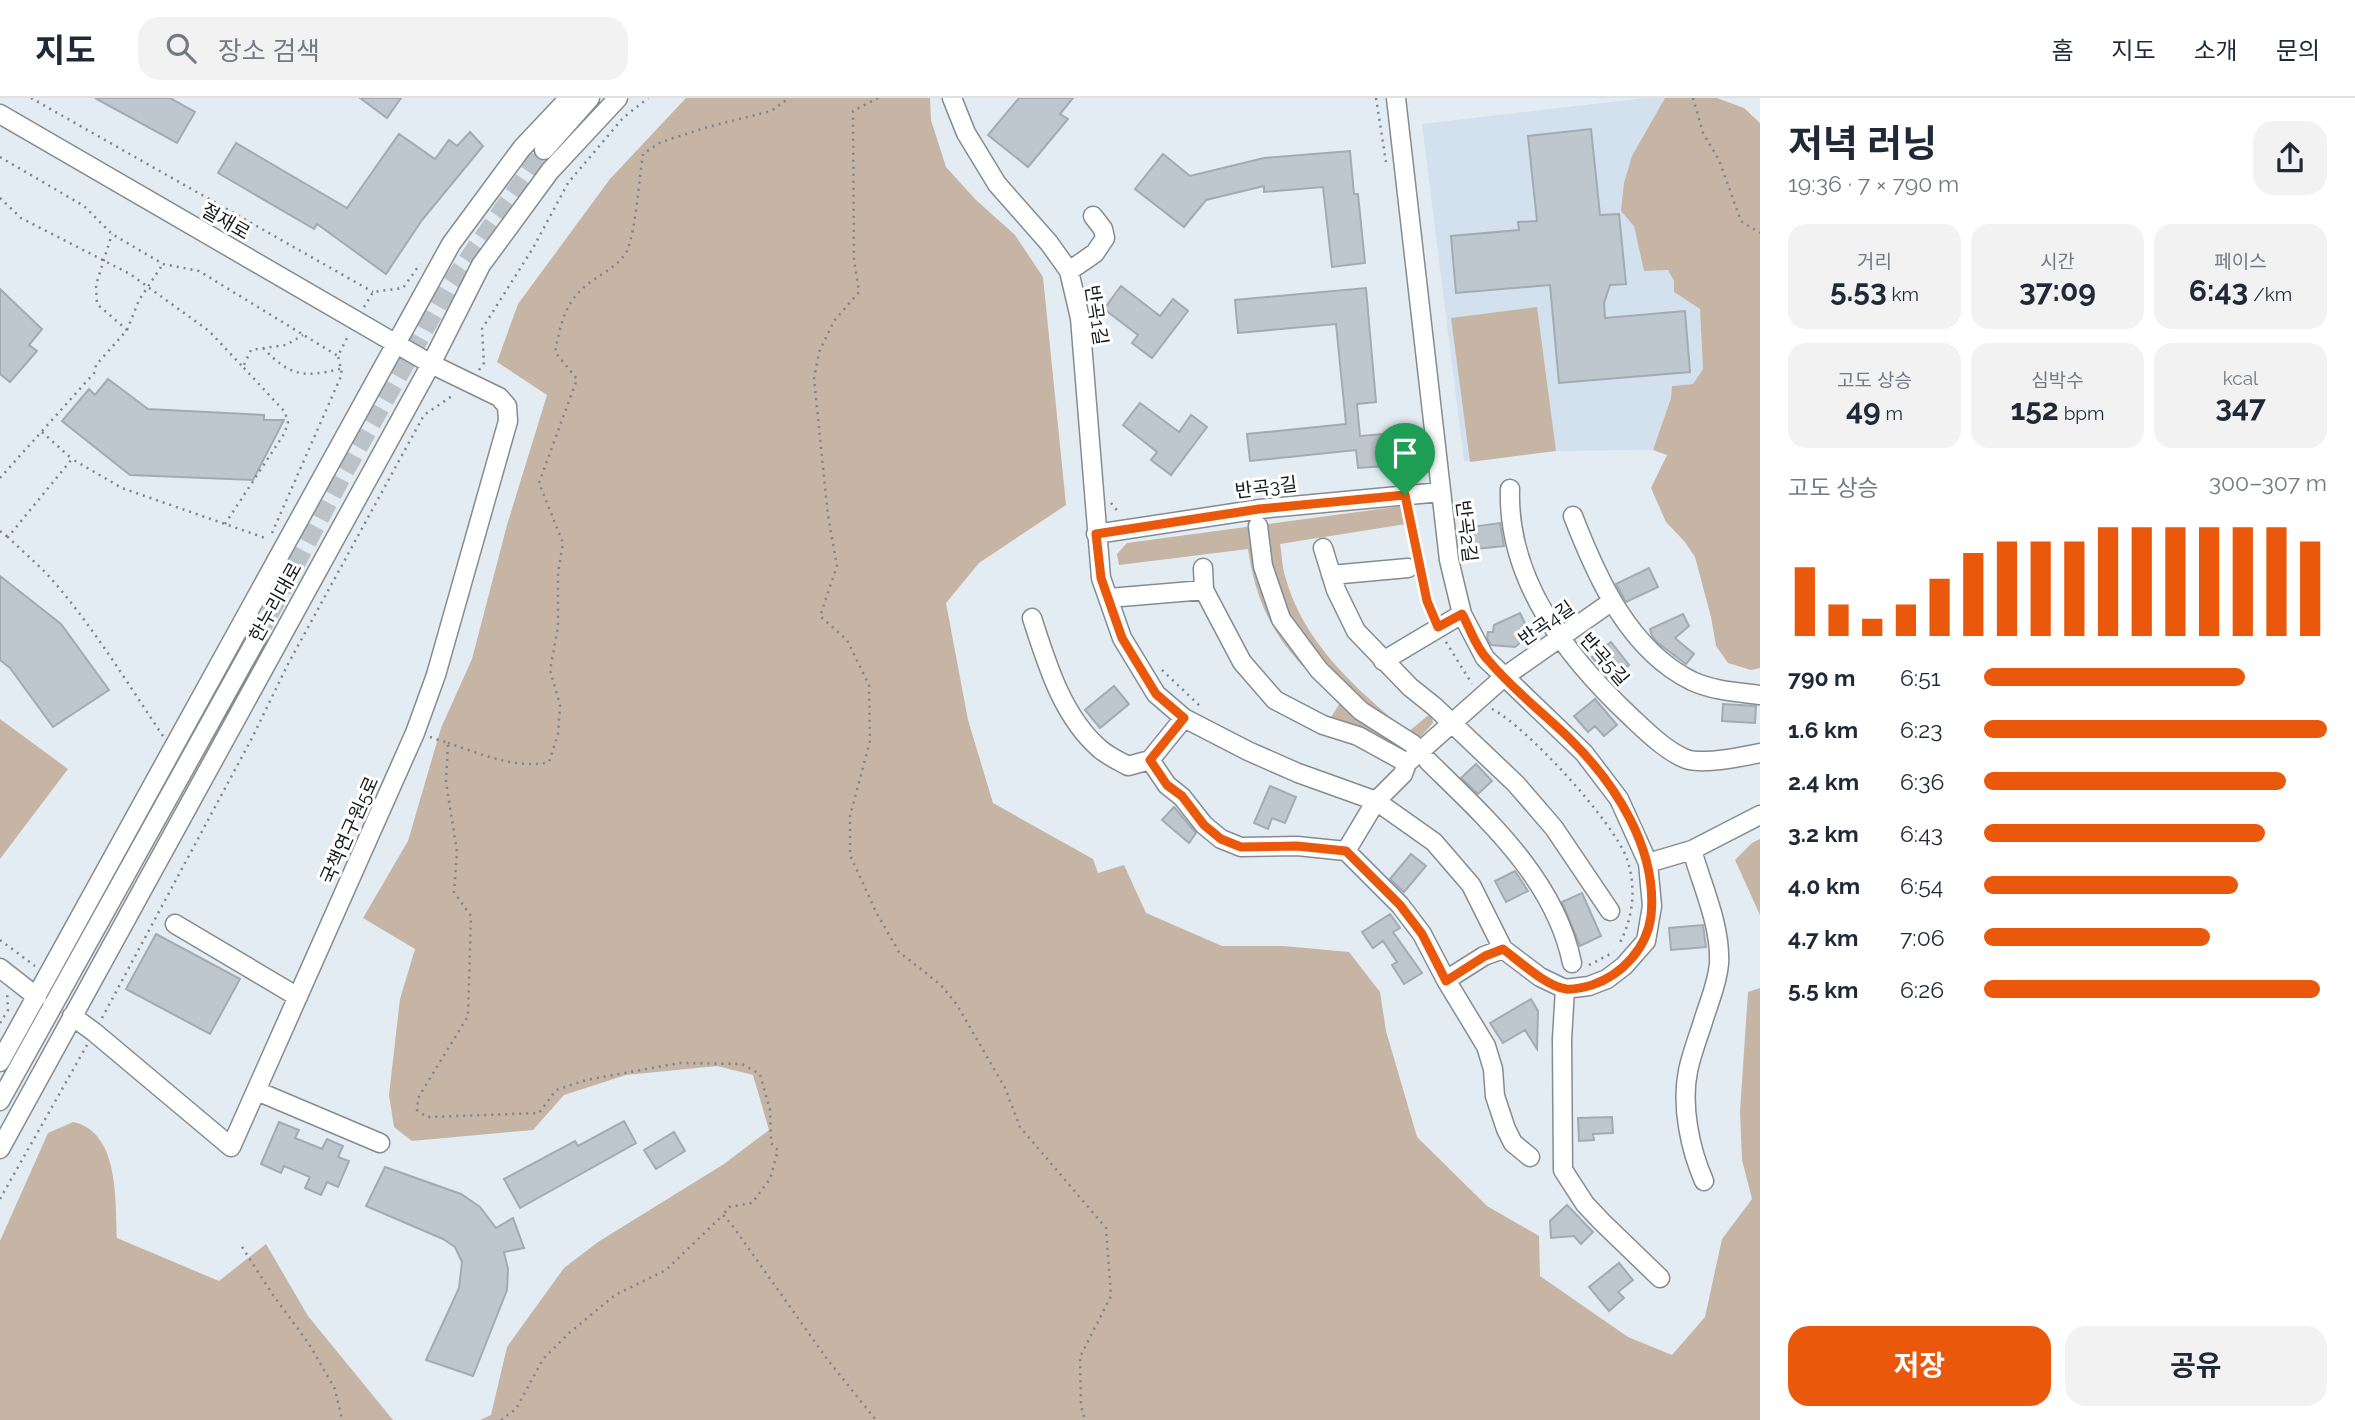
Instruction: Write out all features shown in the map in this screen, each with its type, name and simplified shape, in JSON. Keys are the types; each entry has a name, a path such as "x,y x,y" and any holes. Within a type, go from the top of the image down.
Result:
{"street":[{"name":"한누리대로","path":"0,1062 451,244 522,148 569,98"},
{"path":"544,150 590,98"},
{"name":"한누리대로","path":"0,1149 431,364 481,265 550,171 618,98"},
{"name":"반곡1길","path":"952,98 966,133 998,184 1049,243 1069,271 1080,318 1101,578 1132,658 1156,694 1184,718 1298,773 1376,801 1434,842 1471,886 1503,949"},
{"name":"반곡2길","path":"1396,98 1451,572 1462,614 1485,658 1569,738 1598,772 1628,816 1647,863 1652,906 1646,941 1624,966 1607,979 1589,986 1565,989"},
{"name":"절재로","path":"0,114 431,364"},
{"path":"1069,271 1095,253 1105,238 1103,229 1093,216"},
{"name":"국책연구원5로","path":"72,1016 231,1147 415,733 436,675 508,421 507,406 499,397 431,364"},
{"name":"반곡5길","path":"1510,489 1509,508 1519,556 1530,586 1560,640 1616,704 1675,753 1689,760 1760,753"},
{"name":"반곡3길","path":"1096,534 1259,509 1441,492"},
{"path":"1573,516 1611,602 1635,633 1668,666 1694,682 1722,691 1760,695"},
{"path":"1258,526 1263,566 1282,619 1319,670 1361,711 1413,744"},
{"path":"1323,548 1331,575 1356,631 1383,661 1516,784 1554,828 1610,911"},
{"path":"1203,568 1204,590 1242,662 1275,700 1323,725 1358,736 1407,763"},
{"path":"1331,575 1417,570"},
{"path":"1109,598 1204,590"},
{"name":"반곡4길","path":"1346,851 1376,801 1403,774 1407,763 1504,677 1611,602"},
{"path":"1383,661 1462,614"},
{"path":"1032,618 1049,668 1070,713 1102,751 1129,766 1150,760 1184,718"},
{"path":"0,1101 257,638"},
{"path":"1150,760 1167,785 1182,796 1204,825 1221,839 1241,847 1297,846 1346,851 1400,905 1422,934 1446,981 1486,1046 1493,1069 1495,1096 1506,1129 1513,1143 1530,1157"},
{"path":"1428,761 1488,820 1522,859 1558,917 1567,939 1572,963"},
{"path":"1647,863 1692,850 1760,815"},
{"path":"1692,850 1708,902 1718,955 1714,993 1688,1072 1687,1107 1690,1133 1695,1159 1704,1181"},
{"path":"175,924 298,997"},
{"path":"1446,981 1485,956 1503,949 1541,977 1565,989 1563,1170 1602,1223 1660,1278"},
{"path":"0,968 37,997"},
{"path":"257,1091 380,1143"}],"path":[{"path":"31,98 373,292"},
{"path":"0,1199 94,1032 252,738 288,664 424,415 470,383 484,363 482,329 533,248 568,183 623,118 648,98"},
{"path":"415,733 497,759 533,766 549,762 558,734 560,705 550,670 558,627 558,573 563,543 539,484 578,379 555,352 564,311 582,289 610,268 626,251 643,154 661,142 771,111 789,98"},
{"path":"878,98 853,111 854,260 859,292 834,321 819,352 814,379 828,516 837,566 820,615 847,640 869,685 870,741 850,816 850,855 876,912 900,952 941,985 957,1005 1005,1088 1020,1126 1105,1228 1111,1296 1080,1357 1081,1406 1085,1420"},
{"path":"1376,98 1387,171"},
{"path":"1693,98 1703,132 1719,160 1741,221 1760,233"},
{"path":"0,157 84,206 112,234 163,264 199,271 338,356"},
{"path":"0,198 21,218 104,259 148,286 209,331 285,412 288,423 284,434 226,524"},
{"path":"112,234 96,285 97,304 127,330"},
{"path":"0,478 95,372 96,365 127,330 139,299 163,264"},
{"path":"243,367 251,350 286,345 303,335"},
{"path":"262,348 291,372 309,376 341,369"},
{"path":"41,432 72,459 122,488 269,540"},
{"path":"8,537 72,459"},
{"path":"1405,495 1417,570 1427,601 1438,627 1471,682 1472,693 1539,746 1584,795 1627,858 1633,896 1628,929 1615,951 1588,966 1572,963"},
{"path":"0,531 46,574 72,606 109,655 163,736"},
{"path":"448,743 446,782 457,852 453,892 471,916 468,1016 418,1098 417,1110 427,1117 539,1112 555,1090 586,1080 680,1063 742,1064 760,1074 770,1110 771,1143 778,1150 771,1179 752,1203 729,1207 666,1270 615,1295 569,1333 543,1359 516,1409 501,1420"},
{"path":"0,940 37,968"},
{"path":"0,994 6,994"},
{"path":"723,1215 827,1359 876,1420"},
{"path":"242,1247 309,1344 335,1389 342,1420"}],"shaded area":[{"path":"686,98 930,98 931,120 946,167 976,200 1015,235 1043,277 1066,505 979,563 946,603 968,720 993,803 1093,859 1098,873 1124,865 1146,913 1222,946 1284,946 1349,952 1380,992 1386,1031 1417,1137 1487,1206 1539,1236 1540,1276 1628,1337 1672,1355 1705,1317 1722,1239 1752,1199 1742,1160 1740,1111 1748,992 1760,988 1760,1420 480,1420 491,1415 507,1347 564,1268 598,1242 724,1164 769,1130 753,1075 717,1066 626,1075 564,1095 533,1130 412,1141 394,1127 389,1095 400,999 415,949 363,918 408,841 441,728 472,659 507,525 547,395 497,362 518,304 610,179"},
{"path":"1645,98 1665,98 1621,210 1634,225 1644,271 1668,270 1674,281 1674,292 1700,308 1703,369 1693,384 1672,386 1671,398 1653,450 1556,451 1464,461 1422,124"},
{"path":"1665,98 1717,98 1744,108 1760,123 1760,668 1751,670 1728,663 1716,646 1695,557 1666,522 1651,488 1667,455 1653,450 1671,398 1672,386 1693,384 1703,369 1700,309 1674,292 1674,281 1668,270 1644,271 1634,226 1621,211 1624,183 1632,156"},
{"path":"1537,307 1556,451 1470,462 1451,318"},
{"path":"1402,506 1406,524 1280,544 1284,572 1293,600 1318,644 1334,663 1351,682 1408,732 1431,713 1433,723 1404,755 1330,719 1341,701 1305,669 1278,635 1259,596 1248,549 1119,565 1117,554 1127,543"},
{"path":"0,719 68,769 0,859"},
{"path":"1760,839 1760,915 1735,860"},
{"path":"73,1122 88,1128 99,1139 107,1153 115,1188 117,1238 219,1281 266,1244 308,1316 393,1420 0,1420 0,1241 48,1133"}],"building":[{"path":"95,98 170,98 195,112 177,143"},
{"path":"360,98 401,98 387,118"},
{"path":"1019,98 1073,98 1060,114 1068,119 1028,167 988,135"},
{"path":"1591,129 1600,215 1619,214 1626,284 1610,285 1604,303 1605,318 1685,311 1690,372 1559,383 1550,285 1456,293 1451,236 1519,230 1518,222 1537,221 1528,136"},
{"path":"470,132 483,146 422,220 386,274 317,224 314,229 218,173 236,143 347,208 399,134 435,159 449,140 457,146"},
{"path":"1350,151 1354,194 1358,194 1365,263 1332,267 1323,187 1264,192 1264,186 1206,200 1184,227 1135,189 1163,154 1190,176 1264,158"},
{"path":"1121,286 1160,316 1173,299 1188,311 1152,358 1132,343 1138,335 1104,309"},
{"path":"1366,288 1376,402 1357,404 1360,436 1383,434 1386,466 1358,468 1356,450 1250,461 1247,434 1346,424 1336,324 1238,333 1235,300"},
{"path":"0,289 42,329 29,345 37,351 10,382 0,374"},
{"path":"108,379 148,409 264,415 264,420 284,420 253,480 130,475 62,421 89,389 95,395"},
{"path":"1140,403 1179,432 1191,415 1207,427 1171,475 1151,460 1157,452 1123,425"},
{"path":"1500,523 1504,546 1466,550 1464,528"},
{"path":"1649,568 1658,587 1626,602 1616,584"},
{"path":"0,576 61,624 109,690 53,727 10,668 0,660"},
{"path":"1520,613 1530,634 1515,647 1491,645 1487,638 1488,632 1493,632 1494,625"},
{"path":"1683,614 1689,626 1675,638 1694,654 1686,664 1658,643 1650,629"},
{"path":"1611,642 1629,665 1610,680 1592,657"},
{"path":"1114,686 1129,704 1100,728 1085,710"},
{"path":"1595,699 1617,725 1604,736 1595,726 1588,732 1574,716"},
{"path":"1723,704 1756,706 1755,723 1722,721"},
{"path":"1476,764 1492,781 1478,794 1461,778"},
{"path":"1270,786 1296,797 1285,823 1272,818 1268,829 1254,823"},
{"path":"1174,807 1196,833 1189,843 1162,820"},
{"path":"1411,854 1426,866 1404,892 1390,879"},
{"path":"1515,871 1528,891 1506,902 1495,881"},
{"path":"1582,893 1601,936 1580,946 1562,902"},
{"path":"1390,914 1400,928 1393,932 1422,973 1404,984 1392,965 1397,962 1383,941 1373,948 1362,932"},
{"path":"1703,925 1706,947 1671,950 1669,928"},
{"path":"156,934 240,979 210,1034 126,989"},
{"path":"1531,999 1538,1011 1537,1049 1525,1030 1503,1043 1490,1023"},
{"path":"1612,1117 1613,1133 1593,1134 1594,1140 1579,1141 1578,1118"},
{"path":"624,1121 636,1143 520,1208 504,1179 575,1141 578,1146"},
{"path":"279,1122 299,1130 295,1138 322,1149 327,1139 343,1146 338,1157 349,1161 338,1187 327,1182 321,1195 305,1188 310,1177 284,1166 281,1173 261,1164"},
{"path":"674,1132 685,1151 656,1169 644,1150"},
{"path":"385,1167 461,1194 480,1207 496,1228 513,1218 524,1248 504,1252 508,1269 507,1290 473,1376 426,1360 459,1288 462,1262 455,1247 443,1239 366,1206"},
{"path":"1567,1205 1593,1232 1581,1244 1574,1236 1551,1238 1550,1221"},
{"path":"1619,1263 1633,1280 1618,1292 1624,1298 1609,1311 1589,1287"}],"tunnel":[{"path":"257,638 342,477 451,283 544,150"}],"route":[{"path":"1405,495 1427,601 1438,627 1462,614 1485,658 1584,753 1619,800 1637,835 1647,863 1651,887 1650,925 1646,941 1624,966 1607,979 1589,986 1565,989 1541,977 1503,949 1485,956 1446,981 1422,934 1400,905 1373,875 1346,851 1297,846 1241,847 1221,839 1204,825 1182,796 1167,785 1150,760 1184,718 1156,694 1122,638 1101,578 1096,534 1259,509 1405,495"}]}
